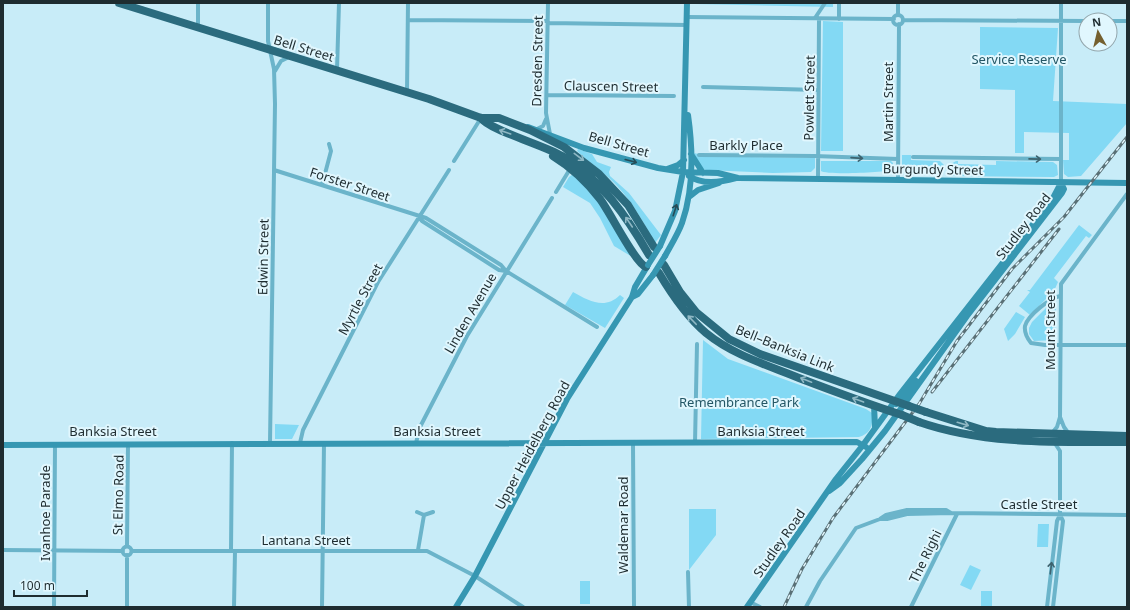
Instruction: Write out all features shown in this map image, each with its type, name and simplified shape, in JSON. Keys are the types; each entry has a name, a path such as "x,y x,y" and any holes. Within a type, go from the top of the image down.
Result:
{"highway":[{"name":"Bell Street","path":"119,3 128,4 198,29 407,92 480,118 490,126 532,142"},
{"name":"Bell Street","path":"480,118 495,117 520,126"},
{"path":"520,126 564,147 600,174 628,205 657,246"},
{"path":"532,142 570,169 601,200 638,259 648,267"},
{"path":"532,142 563,156 592,178 624,215 649,255"},
{"name":"Bell–Banksia Link","path":"659,270 680,292 696,312 729,340 756,352 901,404"},
{"name":"Bell–Banksia Link","path":"659,270 676,301 699,327 720,343 750,359 900,415"},
{"path":"901,404 986,431 1127,442"},
{"path":"900,415 947,431 977,437 1052,437"},
{"path":"1069,438 1127,436"}],"street":[{"path":"198,3 198,29"},
{"name":"Edwin Street","path":"268,3 268,41 274,72 270,443"},
{"path":"337,70 338,3"},
{"path":"407,92 408,3"},
{"name":"Dresden Street","path":"548,3 547,119 550,134"},
{"name":"Upper Heidelberg Road","path":"456,607 475,576 546,443 567,399 632,297 636,283 648,267 675,211 684,160 687,3"},
{"path":"817,18 825,3"},
{"path":"839,3 839,19"},
{"path":"894,20 895,16 898,15 898,3"},
{"path":"1061,3 1061,183"},
{"path":"898,15 902,16 903,20"},
{"path":"687,17 894,20 894,22 898,24 902,24 903,20"},
{"name":"Powlett Street","path":"817,18 818,178"},
{"path":"408,20 687,24"},
{"path":"903,20 1078,21"},
{"name":"Martin Street","path":"898,24 898,179"},
{"path":"274,72 281,61 286,57 291,56"},
{"path":"703,87 818,90"},
{"name":"Clauscen Street","path":"547,95 674,96"},
{"name":"Upper Heidelberg Road","path":"632,297 638,294 659,270 683,221 689,197 691,175 690,128 686,99"},
{"path":"454,161 480,118"},
{"name":"Dresden Street","path":"537,129 543,126 547,119"},
{"name":"Bell Street","path":"520,126 537,129 584,148 665,169 683,172"},
{"path":"322,185 331,151 329,144"},
{"path":"690,153 703,173"},
{"name":"Barkly Place","path":"699,155 818,156"},
{"name":"Burgundy Street","path":"818,156 898,159"},
{"name":"Burgundy Street","path":"913,158 1060,159"},
{"path":"665,169 678,165 684,160"},
{"path":"556,192 570,169"},
{"name":"Forster Street","path":"274,170 419,217 422,221 486,262 499,270 506,271 597,328"},
{"name":"Myrtle Street","path":"300,443 303,430 378,282 448,170"},
{"name":"Burgundy Street","path":"683,172 701,181 726,181 738,178"},
{"name":"Burgundy Street","path":"691,175 718,173 738,178 1127,183"},
{"path":"689,197 700,189 726,181"},
{"name":"Studley Road","path":"829,491 840,483 900,415 901,404 916,381 925,375 967,316 1062,193 1064,189 1061,183"},
{"name":"Studley Road","path":"749,605 836,479 889,411 901,404 916,381 1052,200 1061,183"},
{"name":"Mount Street","path":"1052,437 1060,417 1060,286 1064,278 1127,194"},
{"name":"Linden Avenue","path":"416,443 420,427 460,350 506,271 552,198"},
{"path":"648,267 659,270"},
{"path":"636,283 644,282 647,284"},
{"path":"1060,296 1049,300 1026,324 1025,334 1030,342 1036,345 1127,345"},
{"path":"695,443 697,344"},
{"path":"874,405 875,428"},
{"name":"Mount Street","path":"1060,417 1069,438"},
{"path":"1047,607 1057,521 1060,514 1060,451 1052,437"},
{"path":"1060,451 1069,438"},
{"name":"Banksia Street","path":"3,445 128,443 633,444 858,442 870,449"},
{"name":"St Elmo Road","path":"127,546 128,443"},
{"path":"232,443 234,607"},
{"path":"322,607 324,443"},
{"name":"Ivanhoe Parade","path":"54,607 55,444"},
{"name":"Waldemar Road","path":"633,444 634,607"},
{"name":"Castle Street","path":"806,607 820,581 852,531 862,524 880,519 886,515 908,510 946,510 957,514 1127,515"},
{"path":"416,512 424,515 433,512"},
{"name":"The Righi","path":"911,607 957,514"},
{"path":"1053,607 1063,521 1060,514"},
{"path":"418,550 424,515"},
{"path":"123,551 127,546 132,551 127,555"},
{"path":"3,550 123,551 127,555 127,607"},
{"name":"Lantana Street","path":"132,551 426,551 475,576 523,607"},
{"path":"688,572 689,607"},
{"path":"749,605 760,607"}],"green space":[{"path":"833,3 833,7 695,4"},
{"path":"823,21 843,22 843,151 821,151"},
{"name":"Service Reserve","path":"980,27 1058,28 1053,101 1127,104 1127,123 1081,176 1068,177 1064,174 1063,160 1069,160 1069,133 1024,132 1024,153 1015,153 1015,90 980,89"},
{"path":"578,149 592,154 597,162 611,167 609,172 610,176 629,193 661,235 655,243 638,213 628,199 608,177 577,151"},
{"path":"694,153 698,154 698,156 815,158 815,168 811,172 773,173 706,170 702,169"},
{"path":"902,155 911,155 911,160 940,161 944,165 944,171 940,175 906,173 902,169"},
{"path":"821,161 891,161 893,163 893,169 869,172 833,173 821,171"},
{"path":"958,161 958,164 996,165 996,161 1053,162 1057,165 1058,175 1054,177 952,176 949,174 949,165"},
{"path":"573,174 596,196 634,258 614,246 600,218 590,203 563,187 569,177"},
{"path":"1079,225 1092,235 1089,238 1086,236 1054,278 1058,282 1054,291 1030,315 1019,306 1030,292 1027,290 1030,290"},
{"path":"573,292 591,301 603,303 614,300 620,295 624,298 605,328 565,305"},
{"path":"1052,302 1056,303 1056,340 1034,341 1029,334 1029,328 1032,322"},
{"path":"1016,312 1025,317 1015,334 1008,341 1004,329"},
{"name":"Remembrance Park","path":"703,340 728,359 866,409 872,413 872,422 869,431 859,437 701,439"},
{"path":"275,424 299,425 292,439 275,439"},
{"path":"689,509 716,509 716,535 689,570"},
{"path":"1038,524 1049,524 1048,547 1037,547"},
{"path":"970,565 981,570 971,590 960,585"},
{"path":"580,581 590,581 590,604 580,604"},
{"path":"981,591 992,591 992,607 981,607"}],"railway":[{"path":"784,607 802,569 833,518 919,404 957,341 1012,269 1064,217 1127,137"},
{"path":"932,392 1059,229"}]}
